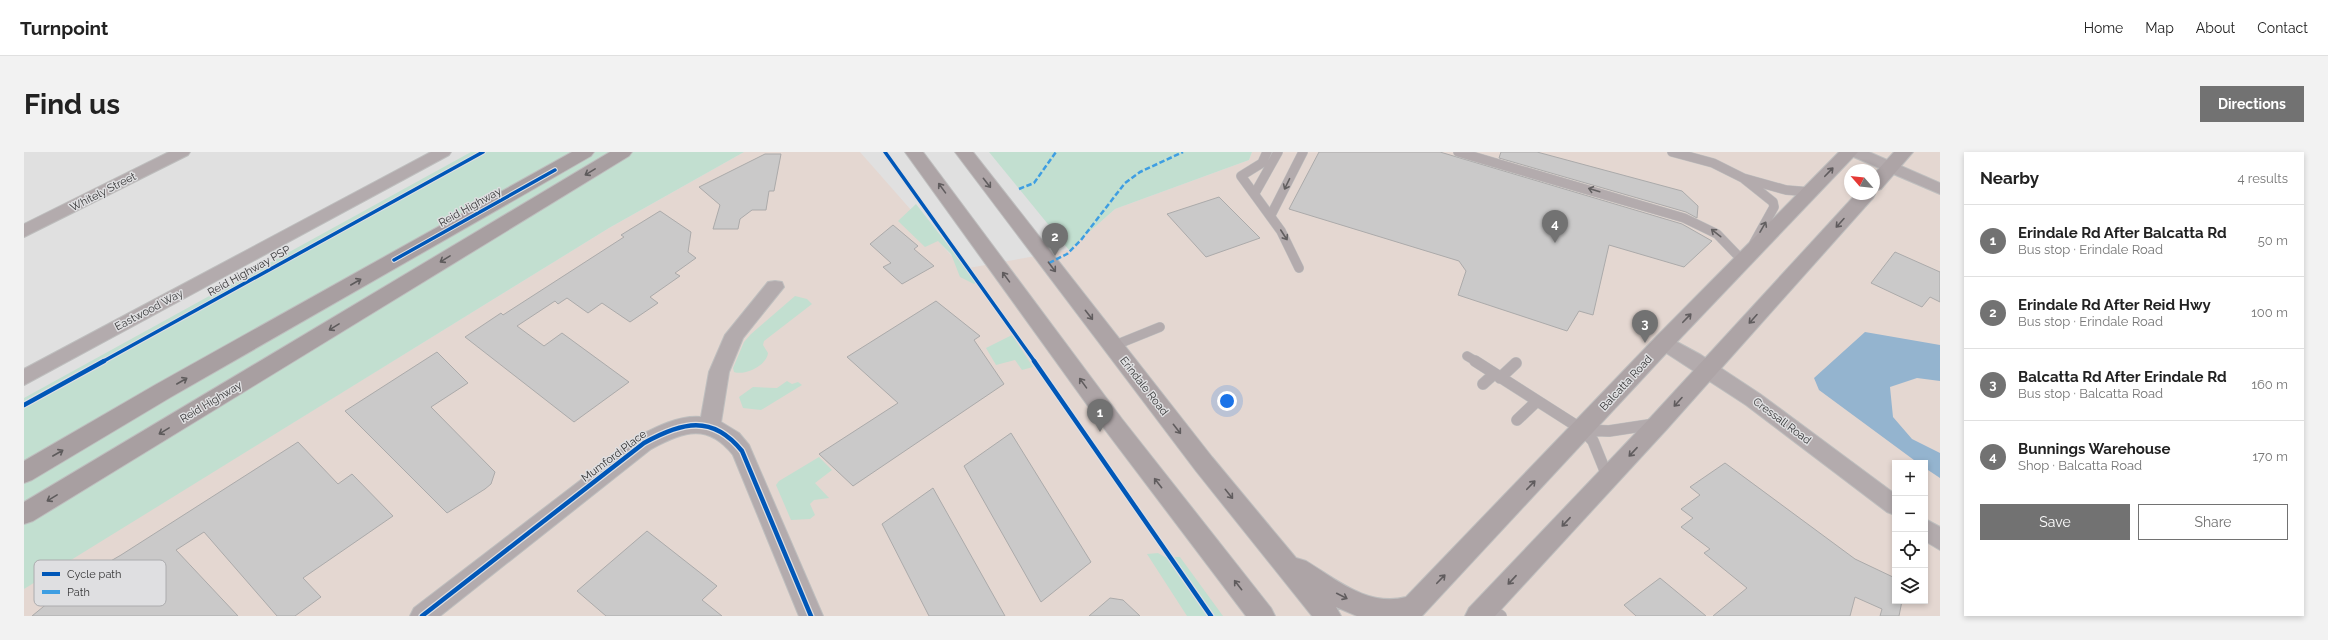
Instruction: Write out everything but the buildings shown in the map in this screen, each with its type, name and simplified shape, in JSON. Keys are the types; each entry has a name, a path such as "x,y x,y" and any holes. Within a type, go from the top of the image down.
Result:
{"highway":[{"name":"Reid Highway","path":"24,473 163,391 585,152"},
{"name":"Reid Highway","path":"24,514 623,152"}],"main road":[{"path":"914,152 1114,426 1262,616"},
{"name":"Erindale Road","path":"964,152 1204,464 1328,616"},
{"name":"Balcatta Road","path":"1410,611 1583,430 1664,342 1849,152"},
{"path":"1880,178 1904,152"},
{"path":"1489,613 1608,478 1861,200"},
{"path":"1284,561 1339,595 1361,605 1390,612 1410,611"}],"street":[{"name":"Whitely Street","path":"24,231 182,152"},
{"name":"Eastwood Way","path":"24,378 443,152"},
{"path":"1855,152 1940,189"},
{"path":"710,427 719,372 735,335 775,287"},
{"name":"Cressall Road","path":"1664,342 1709,368 1892,504"},
{"name":"Mumford Place","path":"422,616 644,442 665,430 686,424 710,427 727,435 735,441 742,451 810,616"},
{"path":"1928,530 1940,540"}],"lane":[{"path":"1267,152 1262,163 1241,176 1271,215 1292,248 1299,268"},
{"path":"1255,193 1278,152"},
{"path":"1271,215 1303,152"},
{"path":"1458,152 1684,218 1713,230 1728,243 1743,261 1774,208 1773,202 1743,178"},
{"path":"1672,152 1713,163 1743,178 1786,190 1810,192"},
{"path":"1113,346 1160,327"},
{"path":"1467,356 1583,430 1593,441 1608,478"},
{"path":"1483,384 1516,363"},
{"path":"1517,420 1536,401"},
{"path":"1583,430 1609,431 1659,423"}],"shaded area":[{"path":"744,152 860,152 963,269 1069,250 1115,209 1249,160 1252,152 1940,152 1940,616 24,616 24,589 34,582 34,606 166,606 166,560 69,560 609,228"}],"green space":[{"path":"471,152 744,152 609,228 71,560 34,560 34,583 24,589 24,398"},
{"path":"989,152 1252,152 1249,160 1115,209 1069,250"},
{"path":"916,204 977,282 974,284 960,277 951,254 938,241 925,247 898,221"},
{"path":"795,296 807,299 812,304 764,341 763,345 768,353 764,362 749,371 739,373 734,372 733,368 744,342 751,334"},
{"path":"1012,335 1033,367 1022,370 1015,360 996,365 986,348"},
{"path":"787,381 792,384 798,382 802,385 761,410 743,408 739,397 753,387 777,388"},
{"path":"819,457 832,470 815,483 829,498 814,500 810,504 815,515 810,519 791,520 776,485 779,481"},
{"path":"1158,553 1165,557 1180,557 1223,616 1187,616 1147,554"}],"water":[{"path":"1865,332 1940,345 1940,381 1917,378 1890,387 1893,417 1912,439 1940,453 1940,478 1928,470 1928,460 1914,460 1819,390 1814,378"}],"marked path":[{"path":"1019,189 1034,183 1056,152"},
{"path":"1049,263 1067,254 1081,240 1125,183 1140,172 1183,152"}],"cycle path":[{"name":"Reid Highway PSP","path":"24,405 483,152"},
{"path":"885,152 1009,325 1211,616"},
{"path":"394,260 555,170"},
{"path":"422,616 644,443 670,430 683,426 696,425 709,426 721,430 732,439 742,451 811,616"}],"place":[{"name":"Bunnings Warehouse","path":"1555,243"},
{"name":"Erindale Rd After Reid Hwy","path":"1055,256"},
{"name":"Balcatta Rd After Erindale Rd","path":"1645,343"},
{"name":"Erindale Rd After Balcatta Rd","path":"1100,432"}]}
